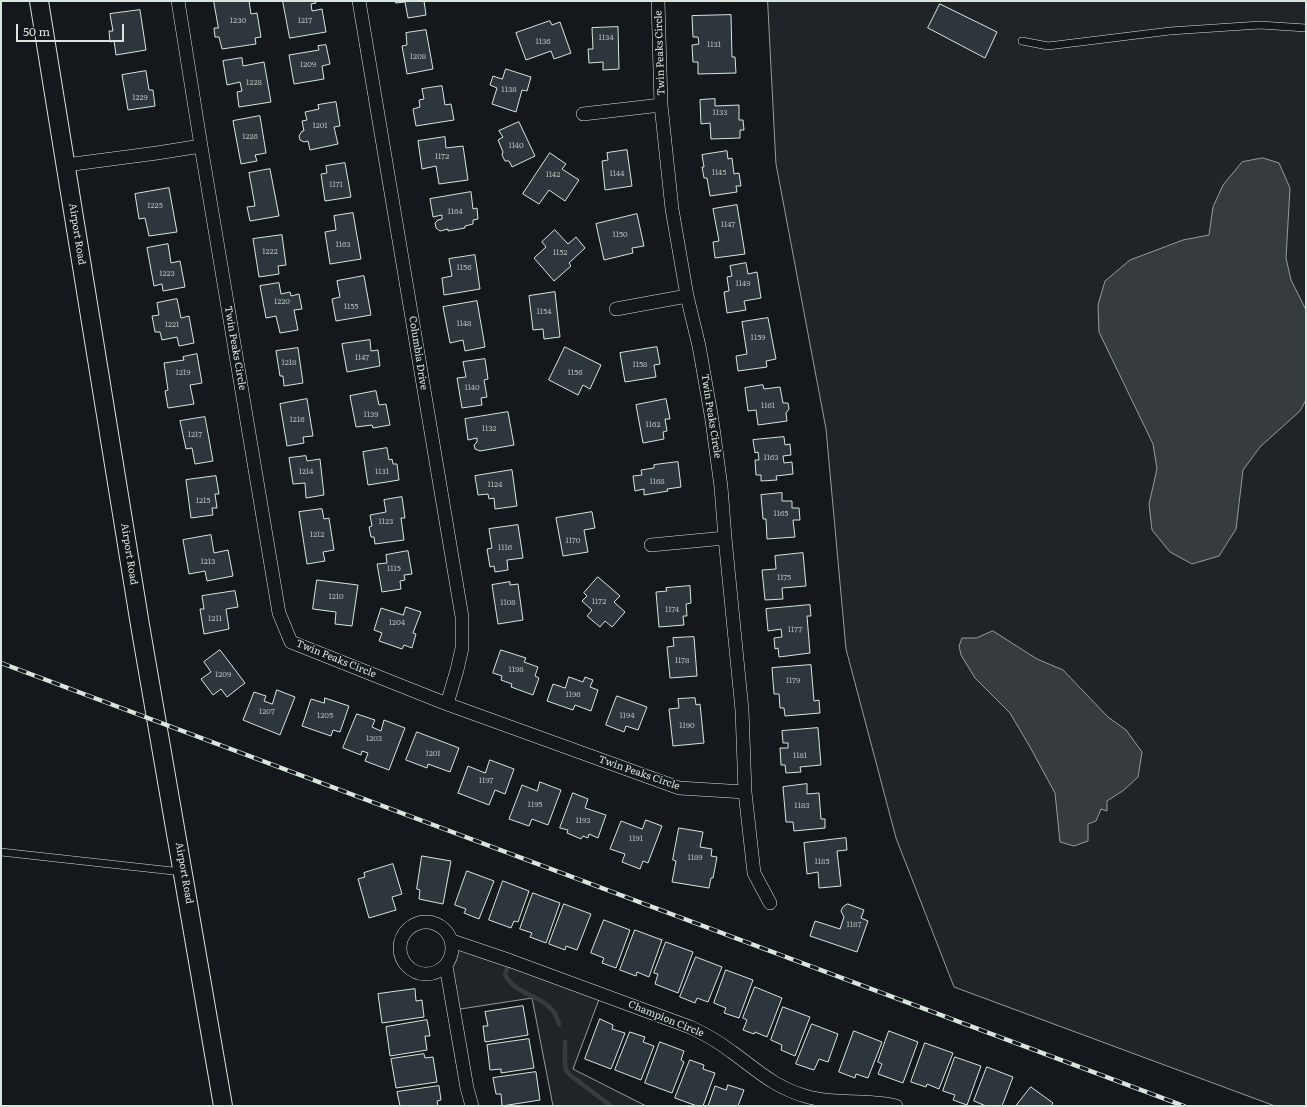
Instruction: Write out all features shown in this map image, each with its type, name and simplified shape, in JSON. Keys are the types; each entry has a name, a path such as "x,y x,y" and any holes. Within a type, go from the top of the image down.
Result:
{"main road":[{"name":"Airport Road","path":"39,1 140,625 223,1106"}],"street":[{"name":"Twin Peaks Circle","path":"178,1 279,613 291,642 447,704 679,788 745,792"},
{"name":"Columbia Drive","path":"359,1 462,618 462,648 447,704"},
{"name":"Twin Peaks Circle","path":"658,1 661,106 672,209 687,296 699,346 712,420 721,488 724,538 742,710 745,792 754,873 770,903"},
{"name":"Twin Peaks Circle","path":"583,114 661,106"},
{"path":"66,165 157,154 201,146"},
{"path":"616,309 687,296"},
{"path":"651,545 724,538"},
{"path":"427,921 443,927 449,934 452,942 452,955 446,966 431,974 422,974 407,966 402,958 400,950 404,933 410,927 427,921"},
{"name":"Champion Circle","path":"452,942 517,963 690,1027 717,1041 764,1077 777,1085 798,1094 819,1099 896,1106"},
{"path":"446,966 472,1106"}],"lane":[{"path":"1022,41 1048,46 1170,31 1260,25 1306,28"},
{"path":"1,852 184,873"}],"shaded area":[{"path":"768,1 1306,1 1306,1106 1275,1106 954,987 896,838 846,649 826,429 776,164"},
{"path":"1263,158 1279,163 1290,188 1286,258 1291,280 1306,310 1306,400 1300,411 1260,447 1243,470 1236,529 1219,556 1192,564 1170,552 1152,530 1149,504 1157,469 1153,444 1099,332 1098,305 1105,281 1130,260 1183,240 1209,235 1213,207 1223,185 1242,162"},
{"path":"993,631 1037,659 1063,670 1108,717 1126,730 1142,752 1138,777 1124,790 1107,801 1107,811 1101,809 1096,821 1088,824 1088,841 1074,846 1060,842 1055,793 1010,713 975,678 961,655 959,646 962,638 976,638"},
{"path":"453,946 601,994 573,1069 646,1106 553,1106 532,998 454,1010 448,963 452,955"}],"building":[{"path":"214,1 249,1 251,14 257,13 261,37 255,38 256,44 222,49 219,37 215,37 214,28 218,28"},
{"path":"283,1 315,1 316,3 311,4 312,11 322,9 326,32 290,38"},
{"path":"396,1 424,1 426,15 408,18 405,2 396,3"},
{"path":"940,4 997,32 985,58 928,28"},
{"path":"140,10 146,50 116,55 114,41 110,42 109,31 113,31 110,14"},
{"path":"731,15 732,57 735,57 736,73 698,74 698,62 693,62 692,45 699,44 698,37 693,37 692,16"},
{"path":"550,21 552,25 560,22 571,53 554,59 551,51 526,60 516,33"},
{"path":"618,27 619,69 603,70 603,62 589,63 588,49 593,49 592,28"},
{"path":"426,30 433,69 407,74 402,46 407,45 406,33"},
{"path":"326,45 330,64 322,66 324,79 294,84 289,55 319,50 318,46"},
{"path":"242,58 243,66 264,62 271,102 239,107 237,92 242,91 240,82 227,85 223,61"},
{"path":"506,69 531,77 527,91 522,90 516,112 492,104 497,88 490,85 493,76 502,79"},
{"path":"146,71 149,90 153,90 155,106 128,110 122,75"},
{"path":"442,86 445,105 451,104 454,120 416,126 413,109 420,107 419,100 424,99 422,89"},
{"path":"715,99 715,106 739,105 739,120 743,120 744,130 740,130 740,138 711,139 710,123 701,124 700,100"},
{"path":"336,102 340,126 334,127 338,144 310,150 308,141 304,142 300,140 299,136 302,131 304,131 302,121 307,120 305,112 319,109 318,105"},
{"path":"260,116 266,153 255,155 257,161 241,164 233,121"},
{"path":"519,122 535,156 512,167 509,161 505,161 502,155 503,152 498,140 503,137 499,131"},
{"path":"445,137 446,148 463,146 468,180 439,184 436,166 422,169 418,141"},
{"path":"627,150 632,186 605,190 602,161 608,160 607,153"},
{"path":"727,151 728,159 732,158 734,174 739,173 741,186 736,186 737,192 710,196 707,178 704,178 702,155"},
{"path":"550,153 566,164 562,169 579,180 565,201 549,190 539,204 523,194"},
{"path":"345,163 351,197 325,201 321,174 327,173 326,166"},
{"path":"270,169 279,216 250,221 247,207 255,206 249,173"},
{"path":"169,188 177,232 149,236 145,218 139,219 135,194"},
{"path":"471,192 473,209 477,208 478,219 473,220 473,224 465,226 465,228 440,231 436,228 435,223 442,219 442,215 433,217 430,199"},
{"path":"737,205 745,254 715,258 713,242 719,241 713,209"},
{"path":"353,213 361,259 330,264 325,232 336,230 334,216"},
{"path":"637,214 644,246 632,248 633,253 604,260 596,224"},
{"path":"555,230 568,244 576,237 585,248 569,263 571,266 554,281 534,258 546,247 542,242"},
{"path":"282,235 286,265 278,266 279,274 259,277 253,239"},
{"path":"168,244 171,263 180,261 185,287 163,291 162,284 154,286 147,248"},
{"path":"475,255 480,289 444,295 442,278 452,276 449,259"},
{"path":"746,263 748,274 757,272 761,298 744,301 746,310 727,313 724,292 729,291 727,277 732,276 730,266"},
{"path":"364,276 371,315 336,321 332,299 340,297 337,281"},
{"path":"279,283 281,294 290,292 291,296 299,294 302,309 294,310 298,330 280,333 276,316 266,318 260,286"},
{"path":"555,292 560,337 544,339 543,329 533,330 529,296"},
{"path":"177,299 181,318 189,316 194,343 179,346 177,337 162,340 160,332 155,332 152,316 159,315 157,303"},
{"path":"477,301 485,347 465,351 463,340 450,343 443,307"},
{"path":"768,318 776,359 766,361 767,367 738,371 736,356 747,354 742,322"},
{"path":"370,340 371,351 378,350 380,366 347,372 342,344"},
{"path":"565,347 601,365 590,389 583,385 578,395 549,380"},
{"path":"657,347 660,364 654,365 656,377 625,382 620,353"},
{"path":"298,348 303,383 284,386 283,376 280,376 276,351"},
{"path":"197,354 202,383 190,385 194,404 168,408 165,391 168,390 164,363 184,360 183,357"},
{"path":"485,359 488,379 484,380 487,397 481,398 482,405 462,408 457,378 466,377 463,362"},
{"path":"763,385 764,389 780,387 783,403 788,403 789,409 786,413 787,421 758,425 756,410 748,411 745,388"},
{"path":"376,391 379,405 386,404 390,425 373,428 372,425 356,427 350,396"},
{"path":"307,399 313,436 303,437 304,443 287,446 280,404"},
{"path":"666,399 670,419 665,419 667,431 663,432 664,439 643,443 636,405"},
{"path":"508,412 514,445 480,451 475,449 474,445 477,442 477,438 468,440 465,419"},
{"path":"205,417 213,461 195,464 192,448 186,449 180,421"},
{"path":"784,437 785,445 790,444 791,455 783,456 784,463 792,462 793,474 776,476 777,480 761,481 761,475 756,475 755,460 759,460 758,452 755,453 753,440"},
{"path":"387,448 389,460 392,459 393,464 397,464 399,480 368,485 363,452"},
{"path":"306,456 307,461 320,459 324,495 306,498 305,483 293,484 289,458"},
{"path":"678,462 681,487 644,495 644,489 635,491 633,476 642,475 641,470 654,468 654,465"},
{"path":"512,470 517,506 495,509 494,498 489,499 488,494 478,495 475,476"},
{"path":"216,476 219,494 215,494 217,508 212,508 213,515 191,518 186,480"},
{"path":"782,493 782,501 792,501 792,508 799,508 800,520 793,520 795,537 767,539 766,519 763,519 761,495"},
{"path":"402,497 405,518 401,518 404,540 375,544 374,537 371,537 369,527 372,526 370,515 386,512 384,500"},
{"path":"322,509 324,519 329,518 334,550 323,552 325,561 307,564 299,512"},
{"path":"592,512 595,528 584,530 588,552 563,556 556,518"},
{"path":"518,525 523,558 507,560 508,570 495,572 494,566 490,567 487,549 492,548 489,529"},
{"path":"211,535 214,553 228,550 233,576 207,581 205,571 189,574 183,540"},
{"path":"408,551 412,574 404,575 405,580 400,581 401,589 382,592 377,564 387,563 386,555"},
{"path":"803,553 806,586 782,588 783,599 765,600 762,570 776,569 775,556"},
{"path":"598,577 620,596 614,602 625,612 612,627 605,621 600,627 587,616 592,610 582,601 587,596 584,593"},
{"path":"317,580 358,585 352,626 335,624 336,612 313,609"},
{"path":"510,582 510,585 518,584 523,620 498,624 492,585"},
{"path":"690,586 691,603 686,604 687,616 683,616 684,625 659,627 656,592 667,591 666,588"},
{"path":"235,591 238,607 226,609 229,629 204,634 200,609 204,609 202,596"},
{"path":"810,605 811,616 807,616 810,653 779,657 778,648 775,649 774,638 782,637 781,629 768,631 766,609"},
{"path":"406,607 421,612 413,633 416,634 412,648 404,645 402,649 379,641 382,633 374,630 381,608 403,615"},
{"path":"694,637 697,676 670,678 667,647 674,646 673,638"},
{"path":"220,650 245,683 227,697 221,689 213,695 201,679 211,672 204,662"},
{"path":"501,650 526,658 524,662 538,667 535,676 539,678 533,695 511,687 512,684 501,680 502,676 493,673"},
{"path":"811,665 814,701 819,700 820,713 785,716 784,708 780,708 779,694 774,694 772,668"},
{"path":"569,677 583,682 585,677 593,680 590,687 598,690 591,711 575,705 573,710 547,701 553,684 565,688"},
{"path":"277,690 295,697 280,735 243,720 254,692 266,696 264,701 272,704"},
{"path":"617,696 647,707 638,730 626,726 624,732 606,725"},
{"path":"325,698 349,706 340,732 333,730 331,736 302,726 311,699 324,703"},
{"path":"695,698 696,705 700,704 704,743 673,746 669,709 679,708 678,699"},
{"path":"357,714 375,720 372,727 381,731 384,720 405,728 389,770 365,761 368,753 362,751 361,755 343,748"},
{"path":"818,728 821,765 800,767 801,772 786,773 785,765 781,765 780,748 788,748 788,743 783,743 782,731"},
{"path":"417,732 459,748 450,772 428,764 427,768 406,760"},
{"path":"490,760 514,769 505,794 495,790 489,805 458,793 468,766 485,773"},
{"path":"540,782 561,790 548,825 532,819 529,826 509,819 522,785 537,791"},
{"path":"807,784 807,794 819,793 821,819 825,819 825,828 794,831 793,822 786,822 783,787"},
{"path":"573,793 588,799 585,808 606,815 598,838 589,834 588,838 583,836 581,839 567,833 568,830 560,828"},
{"path":"646,820 662,826 648,863 643,861 640,869 622,862 625,854 610,849 621,821 642,829"},
{"path":"679,828 703,832 700,847 712,849 711,856 717,857 713,878 711,878 709,888 672,882 676,861 673,860"},
{"path":"846,838 847,850 837,851 841,886 819,888 818,872 807,874 804,843"},
{"path":"422,856 451,861 443,904 419,899 420,890 417,889"},
{"path":"393,864 402,894 392,897 396,910 369,918 358,879 365,877 364,873"},
{"path":"467,871 494,881 479,919 464,913 466,909 455,905"},
{"path":"503,881 529,891 518,922 514,921 511,928 489,920"},
{"path":"533,893 560,903 546,943 530,937 532,933 520,929"},
{"path":"564,904 591,914 577,950 566,946 565,950 549,944"},
{"path":"848,904 864,910 861,918 868,921 857,952 810,936 815,921 840,929 844,917 841,911 843,907"},
{"path":"604,920 630,930 616,968 602,963 604,958 591,953"},
{"path":"635,930 662,940 649,977 637,972 636,976 620,970"},
{"path":"666,942 693,952 678,993 655,984 658,974 654,973"},
{"path":"696,957 722,967 708,1002 697,998 695,1003 680,997"},
{"path":"726,970 753,980 739,1018 724,1013 726,1008 714,1003"},
{"path":"755,987 782,998 767,1037 755,1032 754,1034 743,1030 747,1020 743,1018"},
{"path":"415,989 416,1001 422,1000 424,1017 382,1023 378,994"},
{"path":"523,1006 528,1035 485,1042 483,1026 488,1026 485,1012"},
{"path":"783,1007 810,1017 795,1056 781,1050 782,1045 771,1040"},
{"path":"600,1019 613,1025 612,1029 625,1033 611,1069 585,1059"},
{"path":"427,1020 430,1036 425,1036 427,1050 390,1056 386,1027"},
{"path":"812,1024 838,1034 828,1062 819,1059 814,1070 796,1064"},
{"path":"854,1031 882,1042 868,1078 856,1074 855,1078 839,1072"},
{"path":"889,1031 918,1042 903,1083 878,1074 882,1064 878,1062"},
{"path":"630,1032 645,1037 643,1042 654,1046 641,1080 615,1070"},
{"path":"529,1039 534,1068 501,1073 501,1069 490,1070 487,1045"},
{"path":"660,1042 684,1051 681,1060 684,1062 672,1093 645,1083"},
{"path":"925,1043 953,1053 939,1089 927,1084 926,1087 911,1082"},
{"path":"424,1054 425,1058 433,1057 437,1082 396,1088 391,1059"},
{"path":"955,1057 981,1066 967,1105 953,1100 955,1095 943,1091"},
{"path":"690,1060 704,1065 703,1069 715,1073 703,1106 697,1106 675,1098"},
{"path":"987,1067 1013,1077 1002,1106 986,1106 974,1101"},
{"path":"536,1072 540,1100 502,1106 501,1094 496,1094 493,1078"},
{"path":"728,1085 744,1090 738,1106 708,1106 715,1086 726,1090"},
{"path":"439,1086 441,1100 437,1101 438,1106 400,1106 397,1092"},
{"path":"1031,1087 1053,1103 1051,1106 1016,1106"}],"waterway":[{"path":"510,962 505,974 509,981 514,986 549,1006 554,1012 559,1024"},
{"path":"565,1042 566,1070 570,1075 611,1106"}],"railway":[{"path":"1,663 1184,1106"}]}
